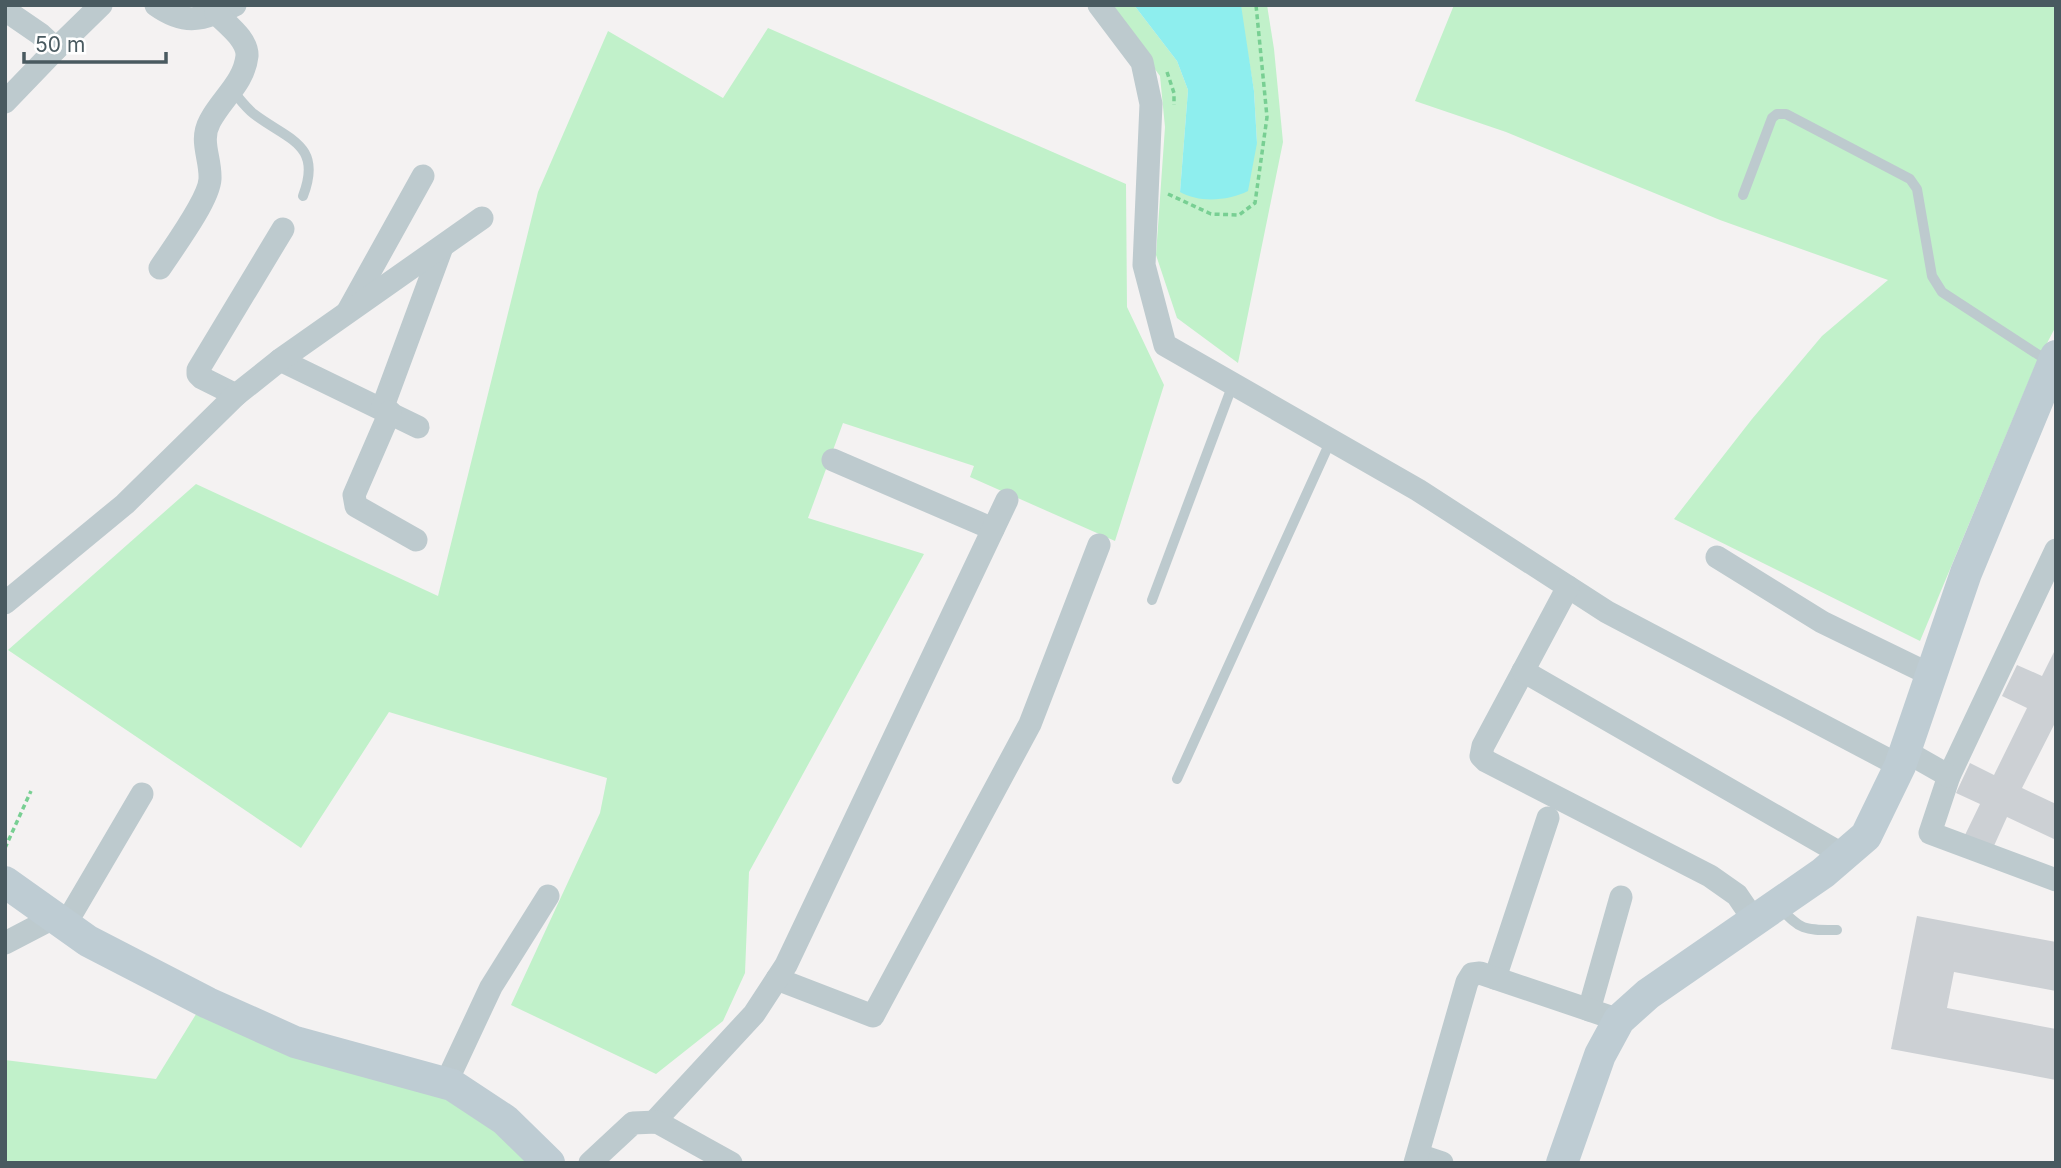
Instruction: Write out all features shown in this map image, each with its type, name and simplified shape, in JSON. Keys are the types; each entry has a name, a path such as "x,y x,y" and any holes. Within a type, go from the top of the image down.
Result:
{"street":[{"path":"5,102 101,5"},
{"path":"156,5 182,19 204,18 226,9 245,44 247,55 241,76 209,121 205,135 210,179 204,198 160,268"},
{"path":"1099,5 1142,62 1151,104 1144,265 1165,345 1418,490 1607,612 1902,759 1949,776"},
{"path":"5,10 40,34 56,49"},
{"path":"345,316 423,176"},
{"path":"5,603 125,504 236,395 280,360 482,218"},
{"path":"236,395 202,378 198,370 283,229"},
{"path":"416,540 356,506 354,495 442,247"},
{"path":"280,360 418,427"},
{"path":"1562,1163 1601,1055 1619,1020 1648,994 1845,856 1866,836 1902,759 1966,573 2054,361"},
{"path":"833,460 993,529"},
{"path":"654,1122 754,1014 786,965 1007,500"},
{"path":"777,979 873,1016 1030,724 1099,545"},
{"path":"2056,550 1949,776 1930,833 2056,880"},
{"path":"1717,557 1822,622 1931,675"},
{"path":"1567,587 1483,746 1481,755 1486,761 1710,876 1765,912"},
{"path":"1523,671 1845,856"},
{"path":"5,943 60,921 142,794"},
{"path":"1495,978 1548,818"},
{"path":"5,882 88,941 208,1003 295,1042 452,1085 505,1120 549,1163"},
{"path":"446,1083 491,987 548,896"},
{"path":"1589,1010 1621,897"},
{"path":"1442,1163 1417,1159 1472,974 1480,973 1619,1020"},
{"path":"590,1163 633,1124 654,1122 731,1163"}],"lane":[{"path":"232,90 253,114 275,127 305,152 310,166 310,177 303,196"},
{"path":"1743,195 1772,118 1777,114 1786,114 1910,179 1917,189 1932,276 1936,285 1942,292 2054,361"},
{"path":"1152,600 1233,384"},
{"path":"1177,779 1331,440"},
{"path":"1765,912 1807,930 1837,930"}],"path":[{"path":"1169,183 1168,195 1211,214 1239,215 1255,203 1267,117 1256,5"},
{"path":"1164,63 1174,93 1174,106"},
{"path":"5,848 31,791"}],"green space":[{"path":"1107,5 1134,5 1177,61 1188,90 1180,192 1257,143 1254,91 1240,7 1267,5 1283,142 1238,363 1177,318 1156,255 1165,127 1160,76"},
{"path":"1454,5 2056,5 2056,326 2035,366 1920,641 1674,519 1752,419 1822,336 1888,280 1720,220 1506,132 1415,101"},
{"path":"768,28 1126,184 1127,307 1164,385 1115,541 970,477 974,466 843,423 808,518 924,554 749,872 745,973 723,1021 656,1074 511,1005 600,813 607,778 389,712 301,848 8,650 196,484 438,596 538,192 608,31 723,98"},
{"path":"198,1011 462,1104 534,1163 5,1163 5,1060 156,1079"}],"water":[{"path":"1134,5 1241,5 1254,91 1257,143 1248,191 1232,197 1214,199 1196,198 1180,192 1188,90 1177,61"}],"building":[{"path":"2056,648 2056,721 2022,788 2056,804 2056,840 2007,817 1993,848 1965,835 1980,804 1956,793 1970,763 1994,775 2027,708 2002,696 2017,665 2042,676"},
{"path":"1917,916 2056,942 2056,991 1954,972 1947,1008 2056,1029 2056,1080 1891,1049"}]}
